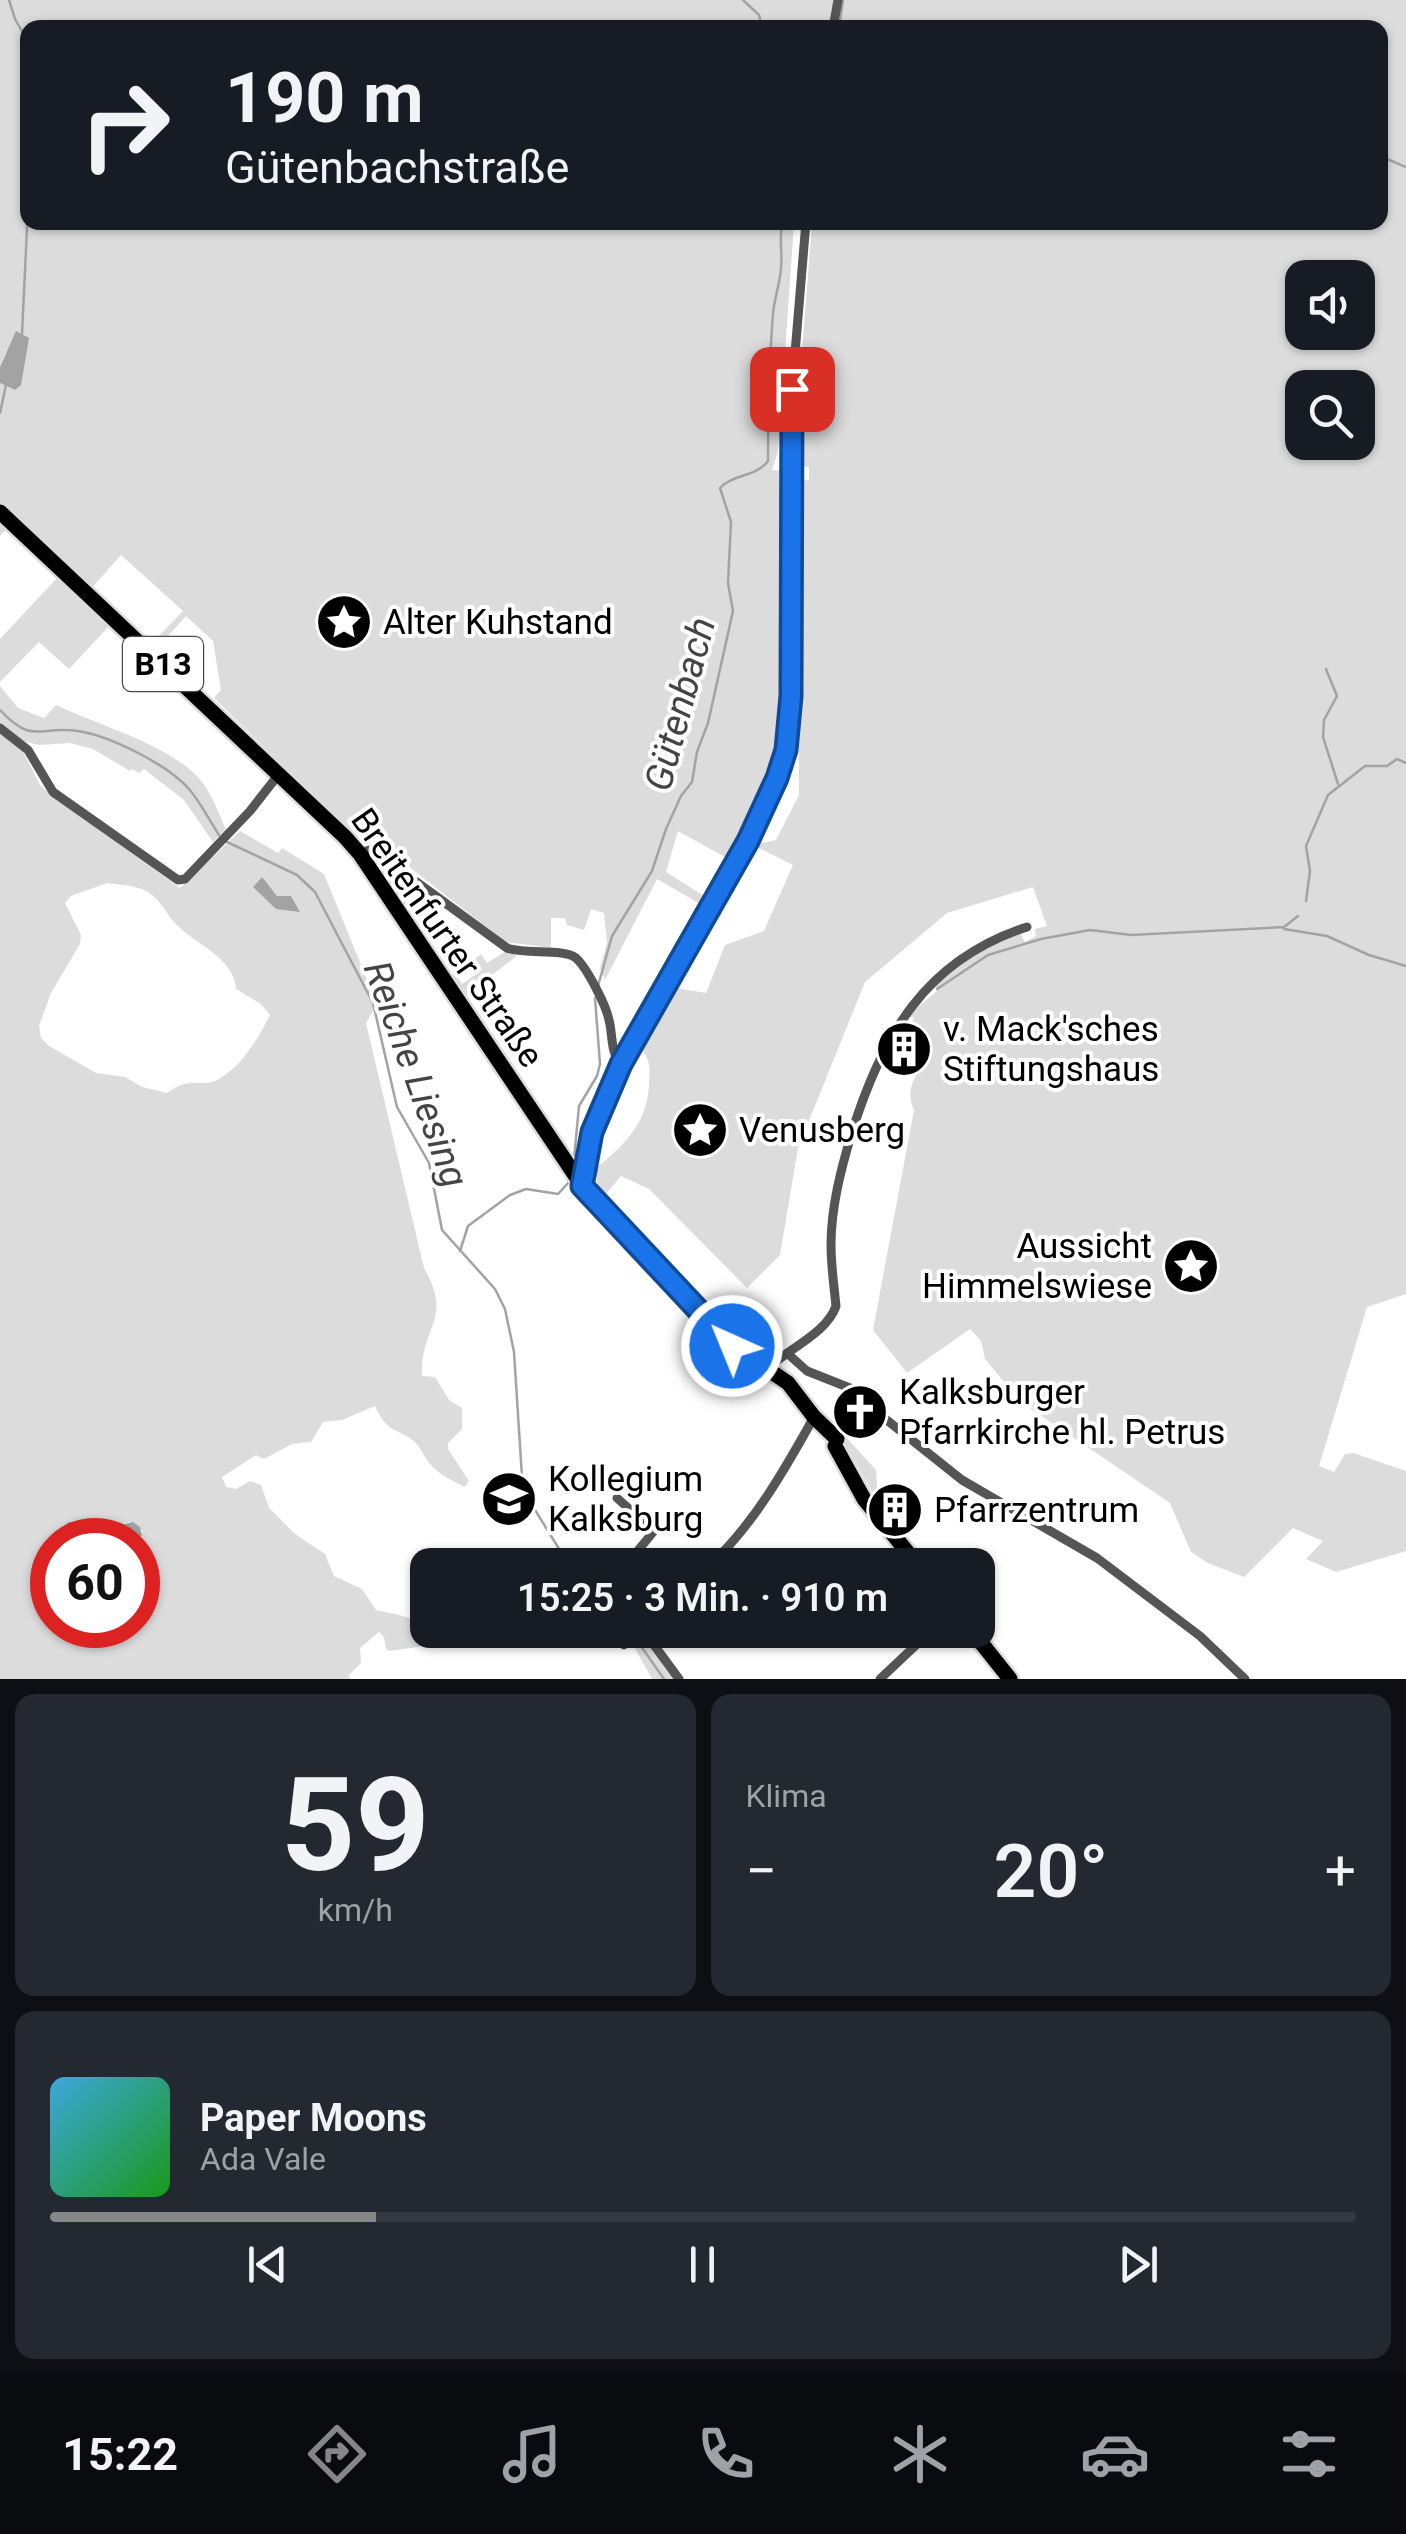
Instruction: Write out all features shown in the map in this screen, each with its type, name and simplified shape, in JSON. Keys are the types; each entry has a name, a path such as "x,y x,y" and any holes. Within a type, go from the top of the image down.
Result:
{"main road":[{"name":"Breitenfurter Straße","path":"0,512 360,854 580,1183"},
{"name":"B13","path":"580,1183 726,1342 792,1386 836,1442 876,1512 905,1548"},
{"path":"985,1648 1010,1679"}],"street":[{"path":"580,1183 592,1132 621,1064 748,841 786,750 791,696 792,389 805,230"},
{"path":"0,728 28,750 53,792 154,865 183,880 232,831 279,774"},
{"path":"360,854 374,852 507,948 520,953 566,954 575,958 602,1001 610,1021 615,1058 621,1064"},
{"path":"768,1369 829,1321 836,1306 831,1244 835,1198 867,1084 881,1052 906,1010 954,965 990,940 1026,928"},
{"path":"787,1353 807,1371 855,1390 962,1480 1097,1558 1200,1636 1244,1679"},
{"path":"724,1548 818,1422"},
{"path":"618,1498 654,1531 640,1548"},
{"path":"648,1648 679,1679"},
{"path":"880,1679 913,1648"}],"shaded area":[{"path":"0,0 1406,0 1406,1294 1367,1307 1319,1466 1334,1472 1345,1454 1353,1453 1406,1471 1406,1551 1336,1572 1306,1559 1323,1541 1293,1528 1244,1577 1208,1563 1191,1552 1170,1503 1021,1402 985,1359 981,1341 970,1329 907,1373 873,1330 914,1110 912,1084 926,1052 927,1041 911,1025 914,1017 905,1018 938,990 935,986 980,949 1020,933 1025,942 1036,936 1035,929 1047,926 1033,887 947,913 865,982 798,1148 780,1255 747,1288 649,1189 621,1176 605,1195 598,1191 596,1168 625,1142 644,1111 650,1070 641,1048 676,988 706,993 725,945 764,931 793,865 753,845 776,840 799,795 797,481 809,480 809,467 798,467 798,402 811,230 1388,230 1388,20 20,20 20,230 794,230 778,452 772,470 785,471 779,742 771,773 732,861 678,831 666,872 707,898 702,905 657,879 605,980 600,968 607,943 604,913 591,909 584,930 567,925 565,918 551,918 551,948 506,942 364,832 348,829 214,698 221,690 213,641 186,616 157,648 152,643 183,611 121,555 89,591 14,521 0,536 0,383 15,390 20,385 28,337 6,352 0,367"},
{"path":"16,331 29,338 21,385 15,390 0,383 0,367"},
{"path":"58,577 110,625 69,669 39,642 0,682 0,639"},
{"path":"0,686 18,708 44,718 56,705 136,738 177,760 205,786 226,829 213,842 184,800 144,769 139,773 130,771 93,749 70,743 39,745 23,741 0,725"},
{"path":"0,733 23,751 40,785 51,795 180,888 240,831 278,853 282,848 324,874 377,1004 366,1023 424,1268 436,1300 422,1376 435,1377 449,1400 462,1408 462,1429 448,1443 448,1449 469,1481 465,1487 438,1472 417,1444 390,1427 375,1406 342,1420 323,1422 311,1442 292,1444 264,1459 256,1455 222,1477 226,1487 236,1489 250,1481 261,1485 269,1508 295,1534 325,1554 334,1576 362,1589 376,1610 410,1619 410,1648 386,1649 379,1632 360,1648 361,1663 349,1675 350,1679 0,1679","holes":["107,883 137,888 151,895 178,926 222,961 234,978 236,989 261,1004 270,1015 242,1059 219,1079 189,1083 167,1093 142,1087 125,1077 96,1073 41,1038 39,1026 51,993 80,944 81,935 65,903 71,896"]},
{"path":"387,865 426,893 419,898 412,889 402,896 415,915 412,918 381,872"},
{"path":"262,877 277,896 291,896 300,912 276,909 253,887"},
{"path":"506,951 517,956 464,996 452,975 455,973 462,984 482,970 475,959 481,954 487,963"},
{"path":"845,1436 876,1470 877,1488 885,1494 877,1500 842,1439"},
{"path":"635,1648 651,1648 674,1679 652,1679"}],"waterway":[{"path":"9,0 20,28"},
{"name":"Gütenbach","path":"743,0 760,20"},
{"path":"840,20 843,0"},
{"path":"1388,159 1406,167"},
{"path":"22,334 27,230"},
{"name":"Gütenbach","path":"598,986 612,936 652,871 666,829 692,782 697,752 708,723 733,611 728,583 731,522 720,488 768,461 772,332 782,230"},
{"path":"0,413 6,385"},
{"path":"1326,669 1337,696 1324,720 1323,737 1338,784"},
{"name":"Reiche Liesing","path":"0,710 29,731 91,734 153,761 189,789 219,835"},
{"path":"1306,901 1310,871 1306,846 1328,795 1365,766 1387,766 1397,759 1406,763"},
{"name":"Reiche Liesing","path":"225,841 297,875 315,892 373,1003 397,1107 429,1163 442,1230 495,1289 505,1309 514,1352 522,1477 532,1505 559,1548"},
{"path":"937,989 988,955 1041,939 1090,930 1131,935 1284,927 1298,916"},
{"path":"1284,929 1327,936 1406,966"},
{"name":"Gütenbach","path":"574,1159 579,1106 600,1064 595,998"},
{"name":"Gütenbach","path":"460,1251 468,1226 510,1195 526,1189 558,1194 569,1182"},
{"name":"Reiche Liesing","path":"642,1648 664,1679"}],"place":[{"name":"Alter Kuhstand","path":"344,622"},
{"name":"v. Mack'sches Stiftungshaus","path":"904,1049"},
{"name":"Venusberg","path":"700,1130"},
{"name":"Aussicht Himmelswiese","path":"1191,1266"},
{"name":"Kalksburger Pfarrkirche hl. Petrus","path":"860,1412"},
{"name":"Kollegium Kalksburg","path":"509,1499"},
{"name":"Pfarrzentrum","path":"895,1510"}],"route":[{"path":"732,1346 582,1186 592,1132 621,1064 748,841 786,750 791,696 792,389"}]}
